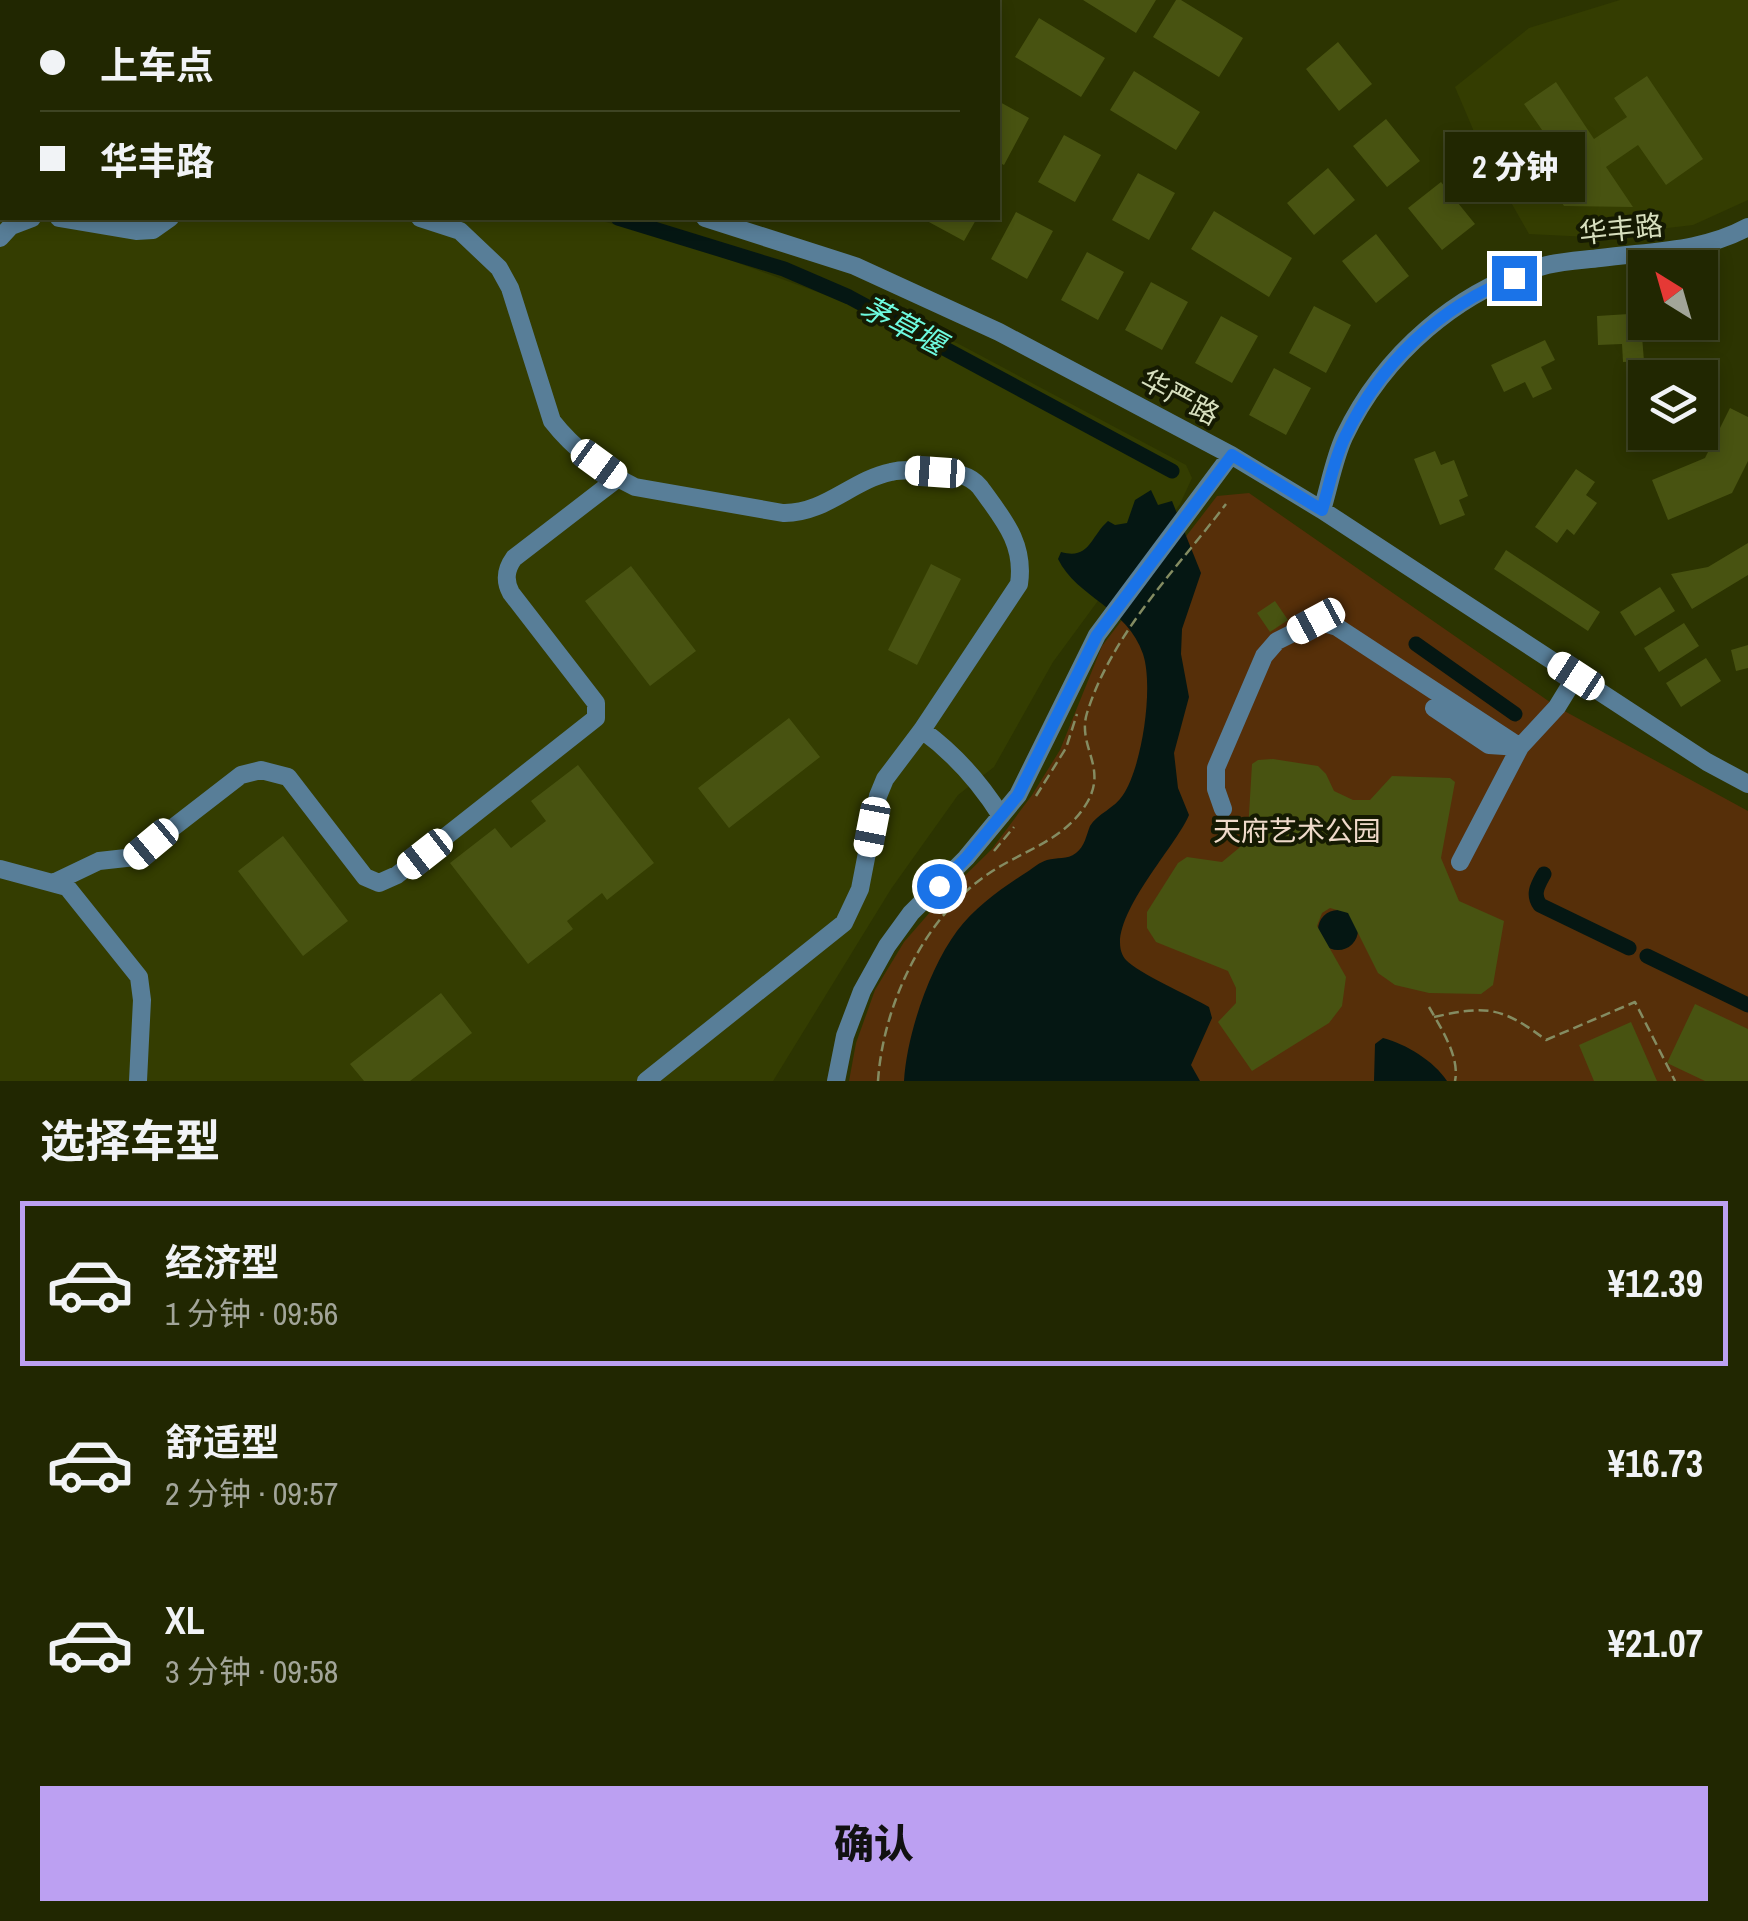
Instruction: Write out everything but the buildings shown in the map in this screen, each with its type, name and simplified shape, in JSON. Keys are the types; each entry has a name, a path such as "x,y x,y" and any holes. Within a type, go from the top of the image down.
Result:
{"street":[{"path":"0,238 12,226 27,220"},
{"path":"71,220 136,231 152,230 167,220"},
{"path":"426,220 460,231 499,268 510,288 552,420 562,434 618,478 635,487 783,513 803,513 893,471 958,474 974,480 1019,546 1019,584 922,730 885,778 860,889 844,923 837,933 646,1081"},
{"name":"华严路","path":"712,220 855,266 999,332 1232,455 1707,762 1748,784"},
{"name":"华丰路","path":"1322,510 1344,438 1382,376 1425,328 1482,290 1547,266 1672,252 1731,236 1748,227"},
{"path":"836,1081 845,1036 862,991 887,946 911,913 966,858 1018,795 1097,635 1232,455"},
{"path":"54,882 99,861 135,857 241,775 261,770 288,777 365,877 379,883 397,875 596,718 596,702 510,593 506,575 514,558 618,478"},
{"path":"1224,809 1216,789 1216,768 1264,656 1277,641 1316,621 1337,627 1520,747"},
{"path":"1460,862 1520,747 1557,708 1576,676"},
{"path":"1434,708 1489,745 1520,747"},
{"path":"922,730 950,750 977,780 1001,816"},
{"path":"0,869 54,882 75,894 139,978 142,1000 138,1081"}],"path":[{"path":"878,1081 897,996 930,934 963,895 989,873 1056,836 1086,803 1096,785 1096,769 1083,726 1097,682 1114,650 1226,504"},
{"path":"1434,1017 1478,1007 1521,1021 1546,1040 1635,1002 1676,1081"},
{"path":"1429,1007 1447,1041 1457,1073 1455,1081"}],"shaded area":[{"path":"1620,0 1748,0 1748,200 1693,225 1589,237 1529,234 1484,155 1455,87 1529,28"},
{"path":"0,220 598,220 689,245 957,343 1186,465 1192,478 1180,504 1153,541 1103,594 1053,662 994,767 958,795 891,889 773,1081 0,1081"},
{"path":"1151,490 1158,505 1172,501 1201,573 1182,629 1181,654 1189,697 1174,753 1178,788 1189,815 1130,908 1120,946 1132,965 1209,1007 1212,1018 1191,1065 1200,1081 904,1081 921,1003 937,964 957,931 989,899 1037,865 1076,853 1093,822 1120,800 1130,782 1141,747 1147,706 1143,654 1126,625 1077,584 1058,559 1061,552 1084,550 1108,521 1115,525 1127,523 1135,500"},
{"path":"1338,910 1352,916 1358,930 1352,944 1338,950 1324,944 1318,930 1324,916"},
{"path":"1383,1038 1419,1054 1447,1081 1374,1081 1375,1044"}],"green space":[{"name":"天府艺术公园","path":"1249,493 1557,707 1748,811 1748,1081 849,1081 856,1043 875,990 904,942 992,849 1032,795 1060,750 1102,646 1217,496"}],"waterway":[{"name":"茅草堰","path":"625,220 784,269 849,297 1172,471"},
{"name":"茅草堰","path":"1416,644 1515,714"},
{"name":"茅草堰","path":"1544,874 1536,893 1540,905 1629,948"},
{"name":"茅草堰","path":"1647,956 1748,1005"}],"route":[{"path":"939,886 1018,795 1097,635 1232,455 1322,510 1344,438 1382,376 1425,328 1482,290 1514,278"}]}
